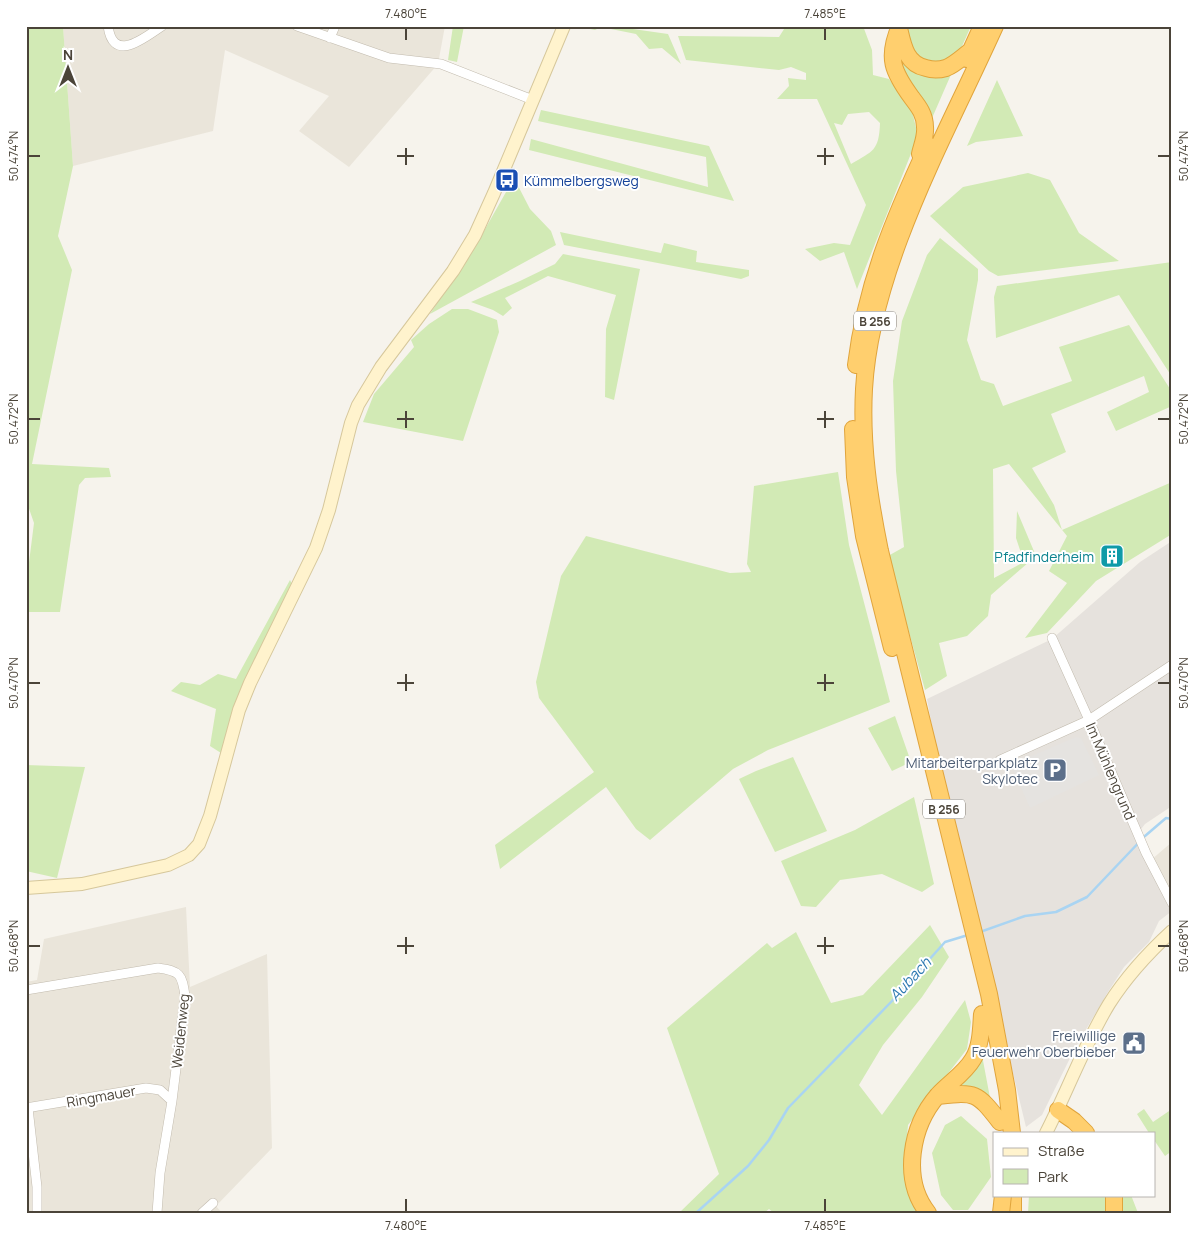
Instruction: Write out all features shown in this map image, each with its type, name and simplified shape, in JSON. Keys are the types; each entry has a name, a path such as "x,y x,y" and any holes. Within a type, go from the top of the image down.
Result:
{"highway":[{"name":"B 256","path":"982,26 886,240 872,282 858,342 853,388 852,428 855,477 864,536 892,625 983,995 1006,1080 1006,1127"},
{"name":"B 256","path":"892,625 867,477 864,434 864,388 868,353 892,260 907,222 995,26"},
{"name":"B 256","path":"899,27 905,52 911,61 920,67 933,70 944,69 972,50"},
{"name":"B 256","path":"899,27 892,48 894,68 902,84 920,108 926,127 911,182"},
{"name":"B 256","path":"983,995 982,1014 996,1091 1006,1127"},
{"path":"928,1213 919,1197 915,1184 912,1159 916,1134 920,1122 937,1096 972,1060 979,1044 982,1014"},
{"path":"937,1096 960,1093 970,1094 986,1104 1006,1127"},
{"path":"1058,1110 1059,1118 1062,1122 1077,1132"},
{"path":"1000,1213 1003,1196"},
{"path":"1012,1196 1013,1213"},
{"path":"1114,1196 1114,1213"}],"street":[{"path":"108,26 112,41 119,46 127,46 140,40 162,26"},
{"path":"297,26 389,58 441,64 533,100"},
{"path":"330,38 335,26"},
{"path":"26,888 82,884 168,866 189,854 199,844 210,816 242,701 316,548 351,423 358,405 381,368 453,272 475,235 564,26"},
{"name":"Im Mühlengrund","path":"1052,638 1146,853 1172,903"},
{"path":"1000,760 1089,720 1172,665"},
{"path":"1047,1132 1108,1005 1132,972 1172,931"},
{"name":"Weidenweg","path":"26,990 158,968 173,970 183,979 185,996 172,1101 160,1173 157,1213"},
{"name":"Ringmauer","path":"27,1108 146,1088 160,1090 172,1101"},
{"path":"27,1108 37,1213"},
{"path":"1000,1213 1011,1196"},
{"path":"202,1213 213,1202"}],"shaded area":[{"path":"63,26 445,26 438,64 349,167 299,131 329,96 225,50 213,131 73,166"},
{"path":"1172,541 1172,806 1145,824 1138,833 1172,901 1172,911 1159,921 1149,942 1124,967 1074,1050 1042,1115 1026,1127 941,777 927,699 1052,639 1140,562"},
{"name":"Mitarbeiterparkplatz Skylotec","path":"1076,737 1081,738 1099,775 1030,808 1011,765"},
{"path":"1172,842 1172,901 1151,860"},
{"path":"186,907 190,987 267,954 272,1148 216,1206 222,1213 26,1213 26,982 37,980 44,939"}],"green space":[{"path":"26,26 63,26 73,166 58,236 72,270 32,464 109,468 111,477 85,478 79,485 60,612 29,612 26,609 26,586 34,523 26,500"},
{"path":"453,26 464,26 457,62 448,60"},
{"path":"576,26 612,26 668,34 681,64 662,48 649,49 636,34 601,27 595,30"},
{"path":"786,26 863,26 872,50 873,75 889,79 912,111 918,136 857,289 844,252 820,261 805,249 834,243 850,245 866,205 817,99 777,99 789,86 788,78 806,80 806,73 791,67 779,70 686,60 678,36 779,37","holes":["869,112 880,123 876,145 870,153 851,164 834,123 842,125 848,114"]},
{"path":"906,26 971,26 959,53 936,65 914,58"},
{"path":"896,47 905,61 953,70 929,125 905,83"},
{"path":"997,80 1023,136 976,142 967,146"},
{"path":"541,110 709,146 734,201 529,150 531,139 708,187 706,157 538,121"},
{"path":"1028,173 1050,180 1079,233 1119,261 998,276 989,271 930,216 963,187"},
{"path":"514,178 530,209 551,231 556,245 430,314 480,238"},
{"path":"560,232 661,253 664,243 697,251 696,262 749,270 749,276 741,279 564,245"},
{"path":"940,238 978,269 978,280 967,340 981,380 994,384 1003,406 1072,381 1059,347 1129,325 1172,392 1172,406 1116,431 1107,412 1149,392 1144,376 1051,414 1066,452 1032,468 1054,505 1062,530 1009,464 993,469 994,578 1024,562 1016,538 1017,511 1036,556 991,595 988,616 967,636 939,643 947,676 925,690 888,556 904,547 896,471 893,381 902,321 927,255"},
{"path":"563,254 640,269 614,400 605,397 606,329 616,295 548,276 505,298 512,308 503,316 471,302 555,264"},
{"path":"1172,262 1172,377 1119,295 996,338 994,297 997,286"},
{"path":"452,309 468,309 497,320 499,332 463,441 363,422 374,394 414,347 411,340 429,324"},
{"path":"838,472 849,545 890,702 768,750 733,769 650,840 636,829 606,787 500,869 495,845 594,772 539,698 536,682 561,576 586,536 730,573 751,572 747,564 754,486"},
{"path":"1172,482 1172,534 1096,581 1047,633 1025,638 1067,583 1049,571 1067,536 1062,530"},
{"path":"290,580 292,584 221,753 210,746 216,709 171,691 181,682 200,685 218,674 236,679"},
{"path":"895,716 911,762 892,771 868,728"},
{"path":"793,757 827,831 775,852 739,779"},
{"path":"26,765 85,767 57,878 26,871"},
{"path":"914,797 934,884 922,892 882,874 840,880 816,907 801,906 781,861 855,830"},
{"path":"930,925 949,957 922,997 883,1045 859,1085 882,1115 965,1000 971,1022 967,1049 908,1125 904,1173 920,1213 774,1213 769,1209 764,1213 679,1213 719,1174 667,1028 767,943 772,948 796,932 831,1003 863,995"},
{"path":"981,1050 991,1103 946,1092"},
{"path":"1144,1109 1153,1122 1172,1109 1172,1151 1165,1156 1156,1143 1156,1132 1148,1132 1137,1114"},
{"path":"961,1116 987,1139 991,1177 968,1210 953,1210 941,1195 932,1153 945,1125"},
{"path":"1029,1196 1109,1196 1109,1213 1028,1213"},
{"path":"1131,1196 1138,1213 1119,1213 1120,1198"}],"waterway":[{"name":"Aubach","path":"980,932 1025,916 1056,912 1087,897 1145,836 1166,818 1172,819"},
{"name":"Aubach","path":"696,1213 748,1166 769,1140 788,1108 892,1001 945,942 968,935"}],"place":[{"name":"Kümmelbergsweg","path":"507,180"},
{"name":"Pfadfinderheim","path":"1112,556"},
{"name":"Mitarbeiterparkplatz Skylotec","path":"1055,770"},
{"name":"Freiwillige Feuerwehr Oberbieber","path":"1134,1043"}]}
